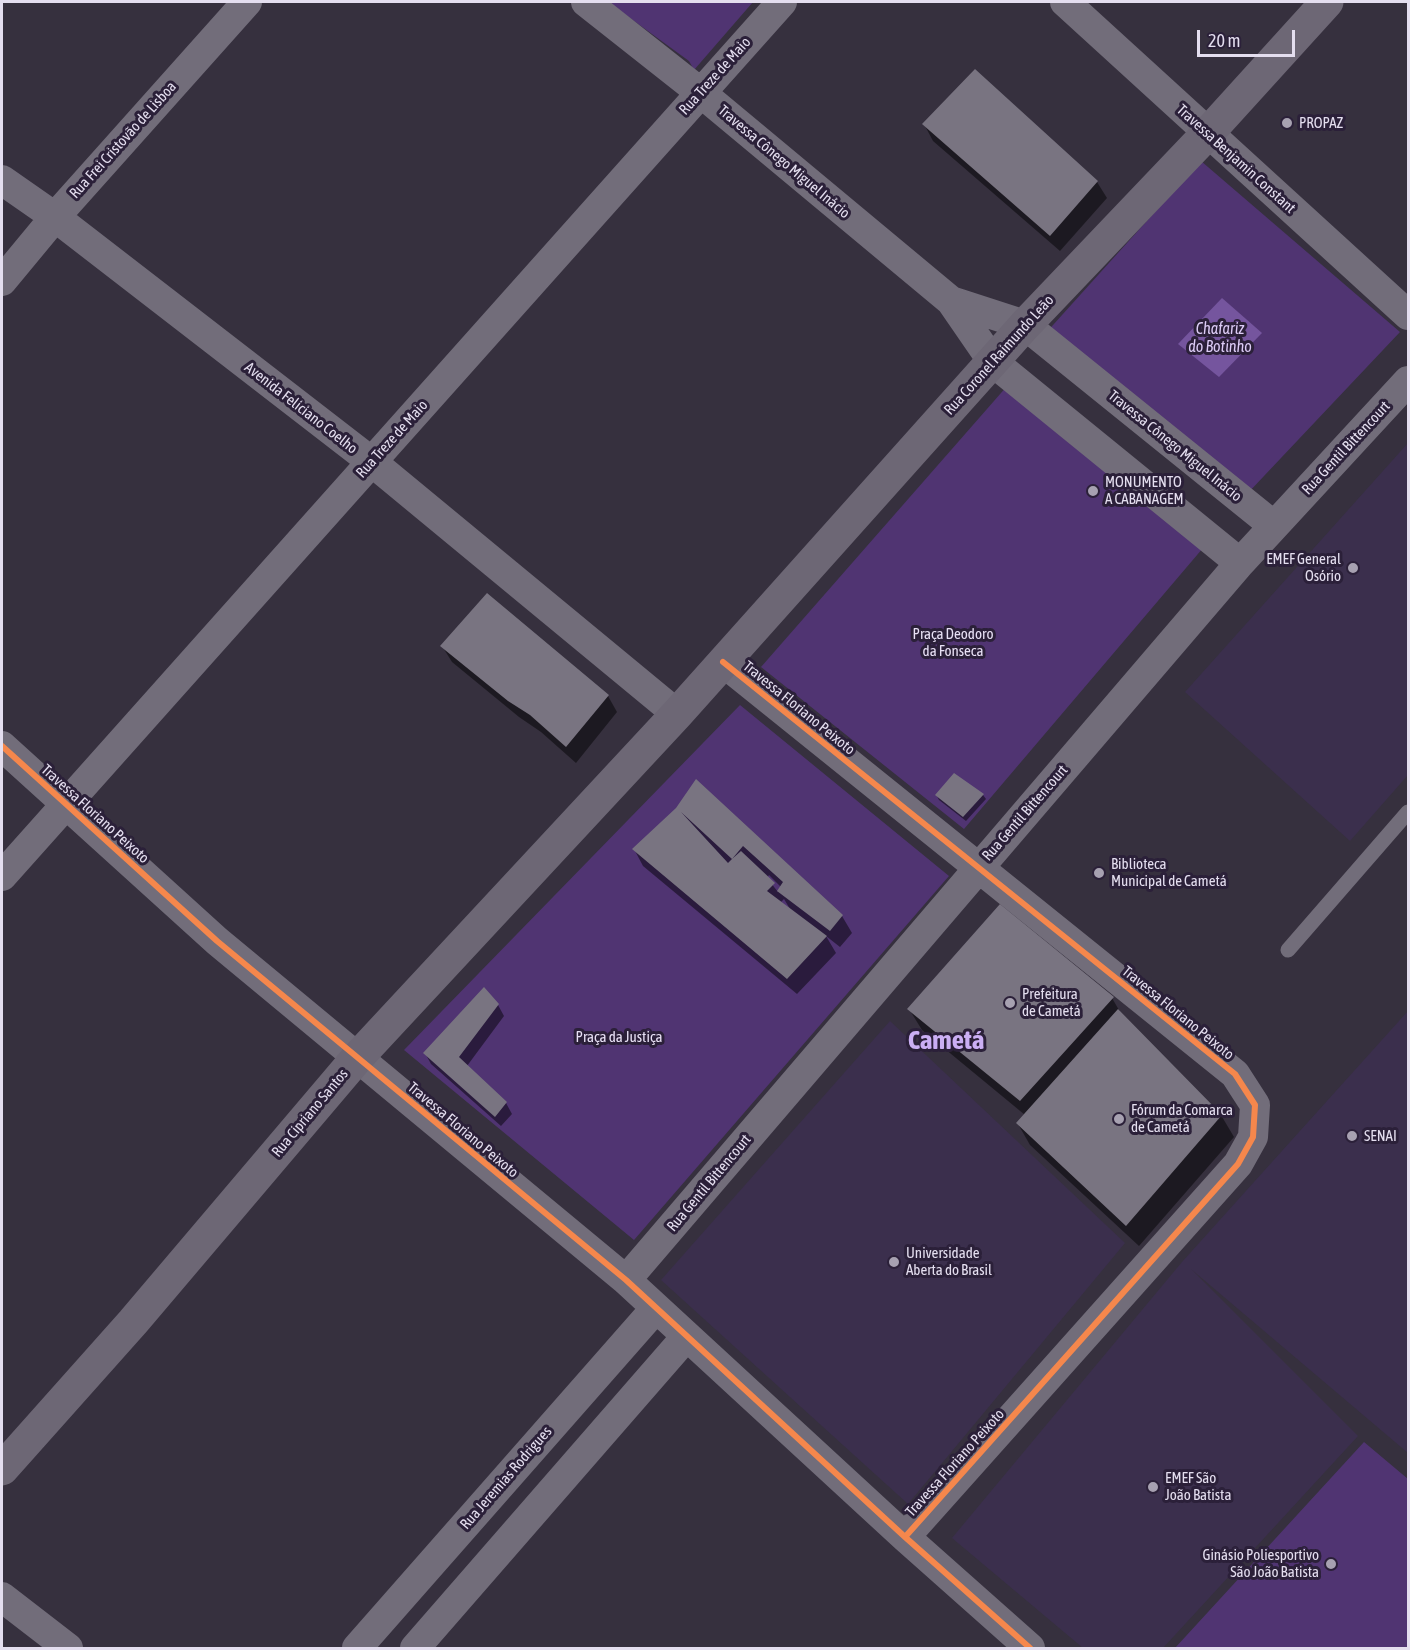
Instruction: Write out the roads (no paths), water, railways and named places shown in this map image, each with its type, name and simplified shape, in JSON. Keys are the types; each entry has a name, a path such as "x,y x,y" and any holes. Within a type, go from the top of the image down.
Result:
{"main road":[{"name":"Rua Coronel Raimundo Leão","path":"677,714 1025,325 1208,133 1327,2"},
{"name":"Rua Cipriano Santos","path":"2,1469 133,1322 357,1058 677,714"}],"street":[{"name":"Rua Frei Cristovão de Lisboa","path":"2,281 55,217 247,2"},
{"name":"Travessa Cônego Miguel Inácio","path":"586,2 700,92 951,301 993,362 1240,563"},
{"name":"Rua Treze de Maio","path":"2,876 782,2"},
{"name":"Travessa Benjamin Constant","path":"1065,2 1408,315"},
{"name":"Avenida Feliciano Coelho","path":"2,180 55,217 372,462 677,714"},
{"name":"Travessa Cônego Miguel Inácio","path":"951,301 1025,325 1274,526"},
{"name":"Rua Gentil Bittencourt","path":"626,1280 1240,563 1408,381"},
{"name":"Travessa Floriano Peixoto","path":"723,663 1235,1074 1255,1105 1253,1137 1238,1164 905,1537"},
{"name":"Travessa Floriano Peixoto","path":"2,746 217,941 626,1280 905,1537 1030,1648"},
{"name":"Rua Jeremias Rodrigues","path":"357,1648 656,1308"},
{"path":"415,1648 686,1337"},
{"path":"2,1597 68,1648"}],"lane":[{"path":"1288,950 1408,812"}],"water":[{"name":"Chafariz do Botinho","path":"1222,298 1262,333 1219,377 1178,344"}],"place":[{"name":"PROPAZ","path":"1287,123"},
{"name":"MONUMENTO A CABANAGEM","path":"1093,491"},
{"name":"EMEF General Osório","path":"1353,568"},
{"name":"Biblioteca Municipal de Cametá","path":"1099,873"},
{"name":"Prefeitura de Cametá","path":"1010,1003"},
{"name":"Fórum da Comarca de Cametá","path":"1119,1119"},
{"name":"SENAI","path":"1352,1136"},
{"name":"Universidade Aberta do Brasil","path":"894,1262"},
{"name":"EMEF São João Batista","path":"1153,1487"},
{"name":"Ginásio Poliesportivo São João Batista","path":"1331,1564"}],"district":[{"name":"Cametá","path":"946,1040"}],"park label":[{"name":"Praça Deodoro da Fonseca","path":"953,642"},
{"name":"Praça da Justiça","path":"619,1037"}]}
